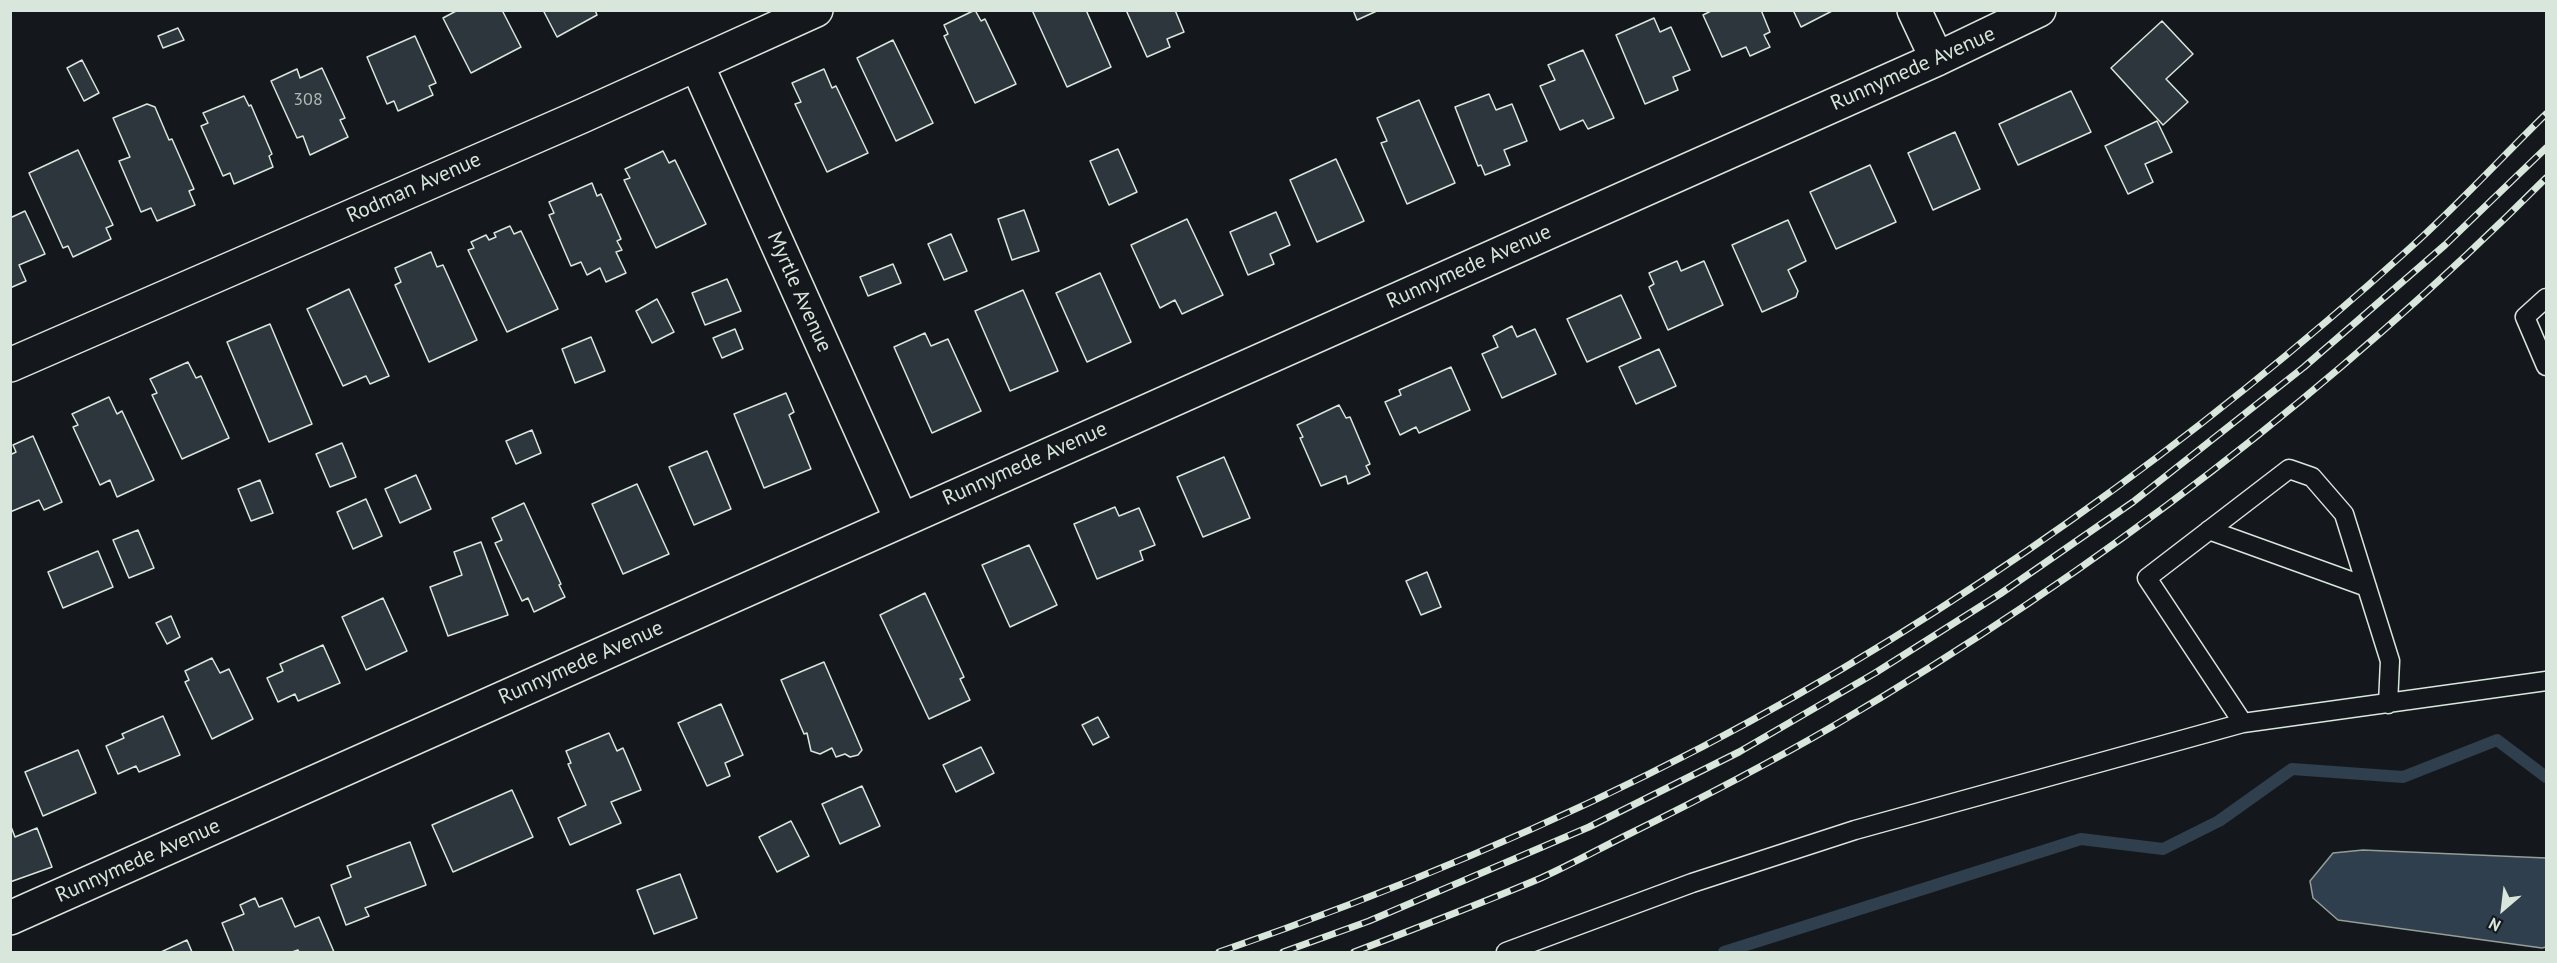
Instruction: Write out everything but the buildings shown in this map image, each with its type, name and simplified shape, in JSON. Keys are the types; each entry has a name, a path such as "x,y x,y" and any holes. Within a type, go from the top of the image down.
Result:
{"street":[{"name":"Rodman Avenue","path":"10,365 697,65 816,10"},
{"path":"1914,10 1937,58"},
{"name":"Runnymede Avenue","path":"10,918 1937,58 2039,10"},
{"name":"Myrtle Avenue","path":"697,65 902,519"}],"lane":[{"path":"2547,298 2525,317 2547,366"},
{"path":"2243,723 2146,578 2289,468 2312,477 2344,514 2390,661 2388,704"},
{"path":"2209,530 2367,587"},
{"path":"1506,952 1692,883 1855,830 2243,723 2547,681"}],"water":[{"path":"2363,850 2546,858 2546,947 2338,920 2313,898 2310,881 2333,853"}],"waterway":[{"path":"1724,952 2081,839 2163,849 2219,821 2292,769 2403,777 2497,740 2546,777"}],"railway":[{"path":"1219,952 1403,883 1584,805 1702,747 1890,640 2072,520 2246,388 2410,248 2546,114"},
{"path":"1283,952 1369,921 1589,827 1739,752 1875,673 2000,594 2133,502 2304,367 2445,245 2546,148"},
{"path":"1354,952 1495,897 1562,868 1783,754 1931,667 2118,541 2208,474 2382,332 2546,178"}]}
